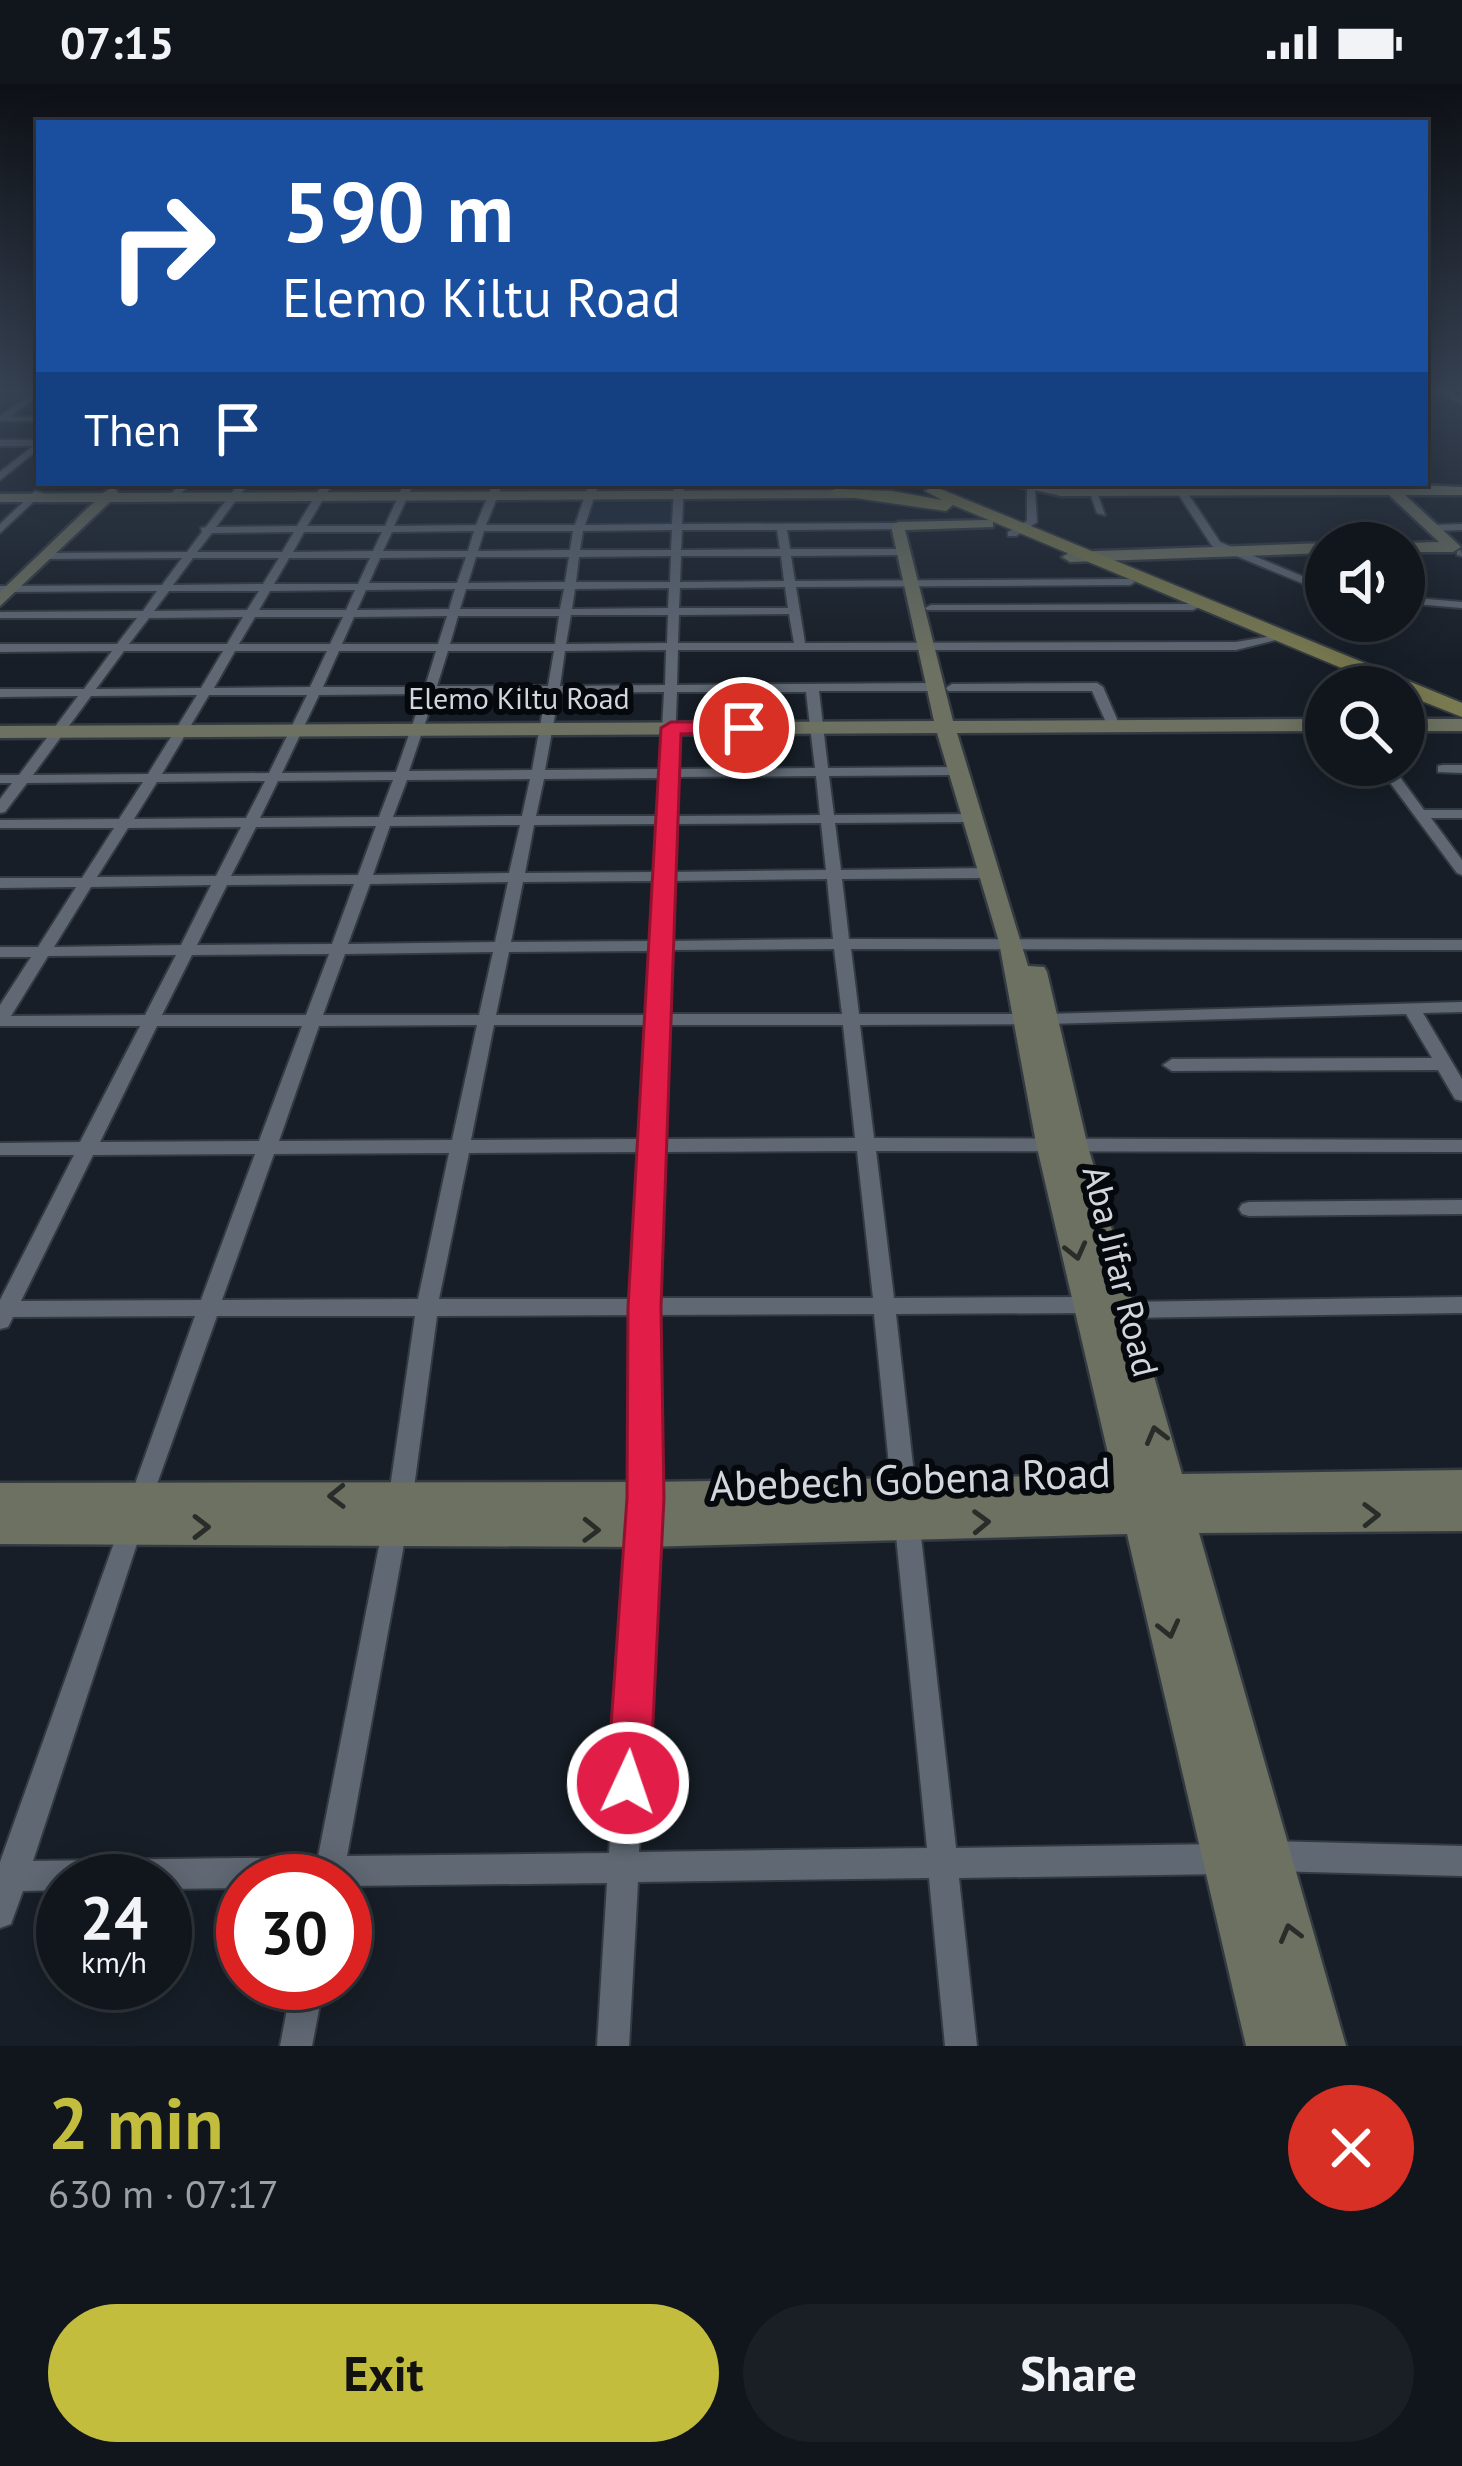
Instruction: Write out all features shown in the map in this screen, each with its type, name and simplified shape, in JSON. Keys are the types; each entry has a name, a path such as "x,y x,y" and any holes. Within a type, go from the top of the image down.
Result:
{"main road":[{"path":"826,493 843,486"},
{"path":"900,486 935,491 1017,532 1462,717"},
{"path":"826,493 892,496 935,491 988,524 1017,532"},
{"path":"1074,556 1341,666"},
{"path":"1425,702 1462,717"}],"street":[{"path":"826,493 873,486"},
{"path":"1020,486 1092,492 1179,487 1462,490"},
{"path":"1179,487 1211,540 1305,581"},
{"path":"1388,487 1460,552"},
{"path":"1017,532 1032,522 1030,489"},
{"path":"0,1913 6,1876 418,729 480,527 496,490"},
{"path":"332,1854 398,1511 428,1307 548,729 579,526 592,490"},
{"path":"613,2046 644,1515 645,1307 678,490"},
{"path":"0,496 104,491 935,491"},
{"path":"4,585 46,556 104,491"},
{"path":"0,601 4,585 104,491"},
{"path":"0,809 238,491"},
{"path":"0,1020 182,730 323,491"},
{"path":"405,491 297,730 3,1315 209,1308 1089,1305"},
{"path":"1092,492 1102,512"},
{"path":"0,530 36,496"},
{"path":"4,585 792,583 913,563 988,524"},
{"path":"781,525 800,646"},
{"path":"205,530 781,525 913,563 1193,607"},
{"path":"1433,528 1462,527"},
{"path":"1074,556 1305,548"},
{"path":"1425,549 1460,552"},
{"path":"46,556 788,553 1130,582"},
{"name":"Aba Jifar Road","path":"913,563 953,727 1019,942 1089,1305 1269,1856 1321,2046"},
{"path":"1425,602 1462,605"},
{"path":"0,615 796,611"},
{"path":"0,648 1235,646 1275,637"},
{"path":"0,693 1096,687 1114,726"},
{"path":"812,688 908,1507 961,2046"},
{"path":"1425,722 1462,717"},
{"name":"Elemo Kiltu Road","path":"0,731 1305,725"},
{"name":"Aba Jifar Road","path":"953,727 958,771 971,818 1019,942"},
{"path":"1443,769 1462,769"},
{"path":"0,779 958,771"},
{"path":"1399,786 1462,870"},
{"path":"1419,814 1462,814"},
{"path":"0,824 971,818"},
{"path":"0,884 989,873"},
{"path":"0,952 1019,942 1462,945"},
{"path":"1411,1007 1462,1095"},
{"path":"0,1020 1037,1019 1462,1007"},
{"path":"1172,1065 1444,1064"},
{"path":"0,1149 1061,1143 1462,1146"},
{"name":"Aba Jifar Road","path":"1061,1143 1122,1310 1225,1859 1271,2046"},
{"path":"1249,1208 1462,1207"},
{"path":"1122,1310 1462,1305"},
{"name":"Abebech Gobena Road","path":"0,1499 136,1512 644,1515 1156,1503 1462,1485"},
{"name":"Abebech Gobena Road","path":"1156,1503 1462,1514"},
{"name":"Abebech Gobena Road","path":"0,1528 136,1512"},
{"path":"372,1875 1269,1856 1462,1861"},
{"path":"6,1876 216,1876"},
{"path":"296,2046 303,2010"}],"shaded area":[{"path":"593,497 674,497 674,525 589,525"}],"route":[{"path":"628,1783 645,1498 645,1307 671,728 744,728"}]}
